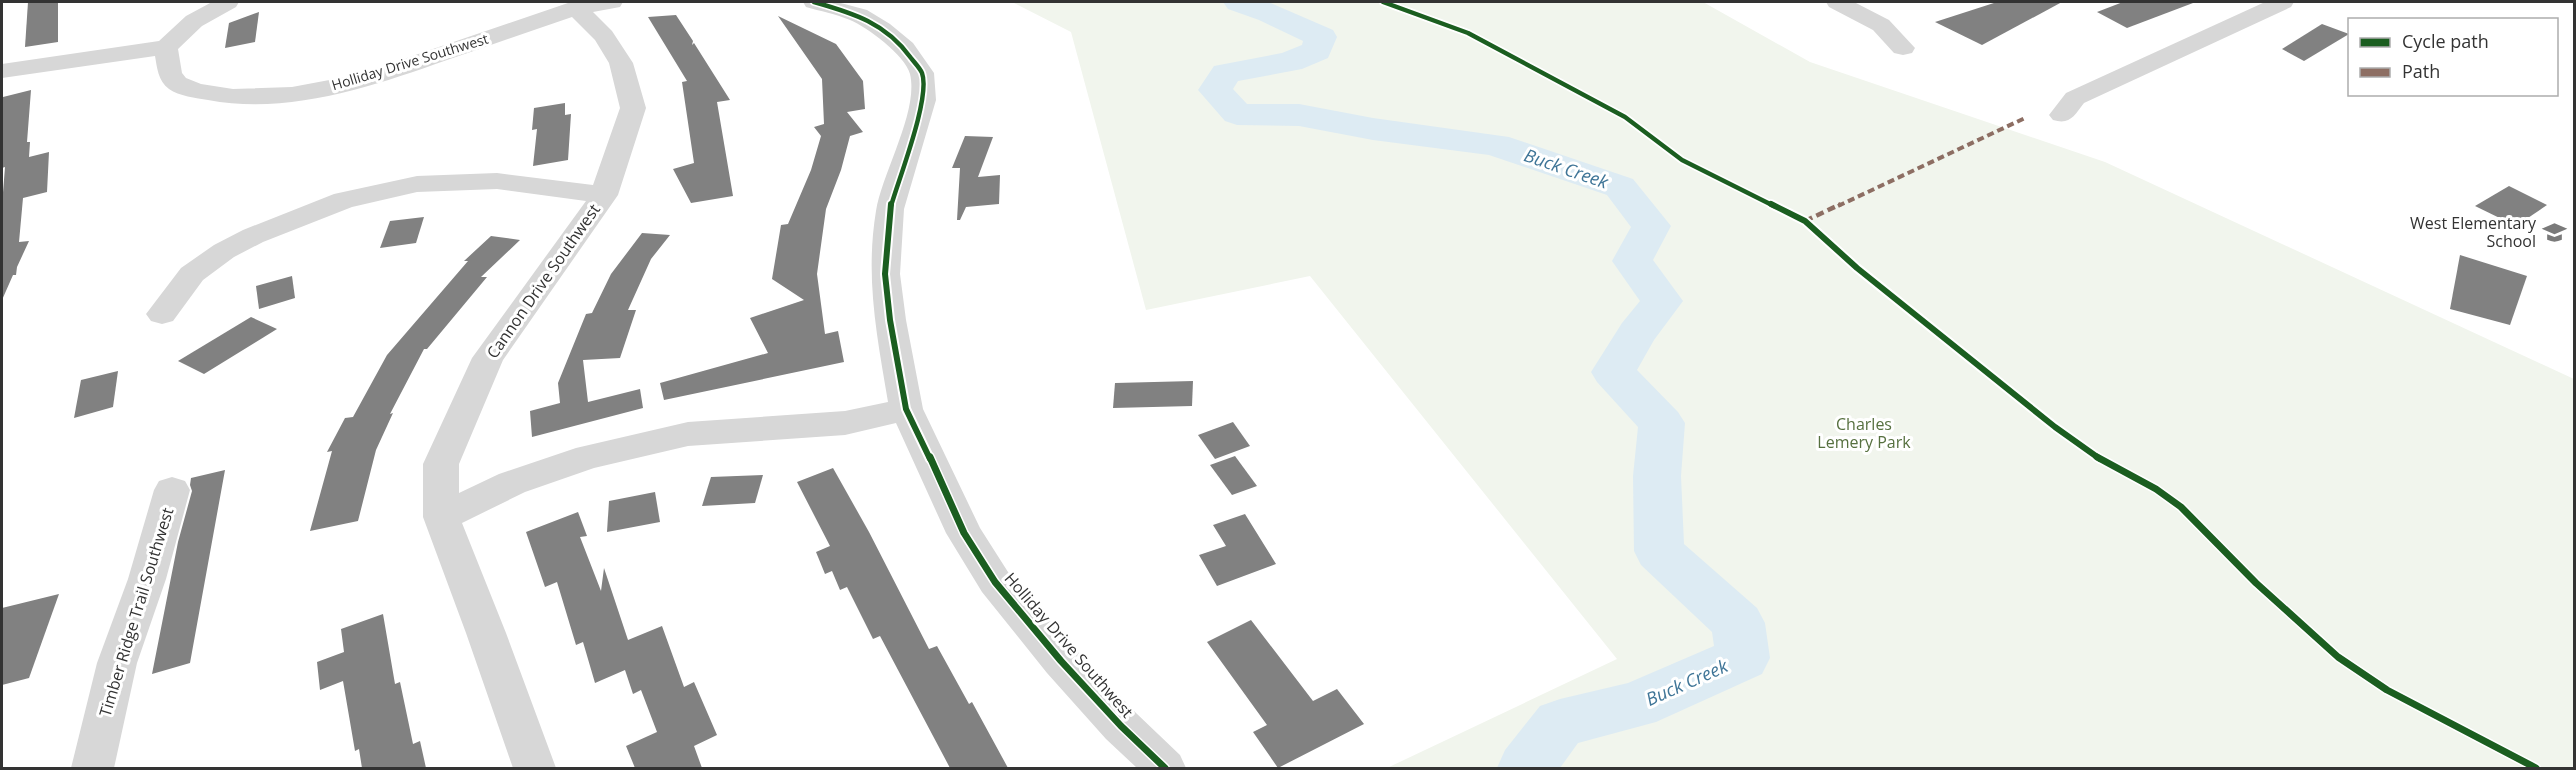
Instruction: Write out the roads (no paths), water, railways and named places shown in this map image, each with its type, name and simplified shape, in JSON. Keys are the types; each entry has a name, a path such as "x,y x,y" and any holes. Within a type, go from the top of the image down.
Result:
{"street":[{"path":"2,71 166,47 194,21 228,2"},
{"name":"Holliday Drive Southwest","path":"166,47 170,73 177,83 195,90 233,97 292,95 344,85 576,8 612,2"},
{"name":"Holliday Drive Southwest","path":"814,2 859,15 882,29 904,48 922,73 922,100 890,209 885,274 890,320 906,409 964,533 995,582 1060,661 1121,726 1165,768"},
{"path":"1837,2 1881,25 1903,48"},
{"path":"2062,115 2075,98 2283,2"},
{"name":"Cannon Drive Southwest","path":"534,768 486,633 441,518 441,464 488,358 604,195 633,108 621,63 604,36 576,8"},
{"path":"162,314 192,274 224,251 253,236 344,200 417,184 497,181 604,195"},
{"path":"441,518 512,483 588,457 688,434 845,423 906,409"},
{"name":"Timber Ridge Trail Southwest","path":"92,768 117,663 147,579 172,490"}],"waterway":[{"name":"Buck Creek","path":"1239,2 1270,13 1321,37 1316,51 1290,62 1226,73 1215,90 1237,114 1299,115 1373,129 1496,145 1620,187 1651,226 1632,261 1662,301 1637,333 1613,372 1662,423 1657,476 1659,551 1738,623 1743,658 1636,705 1560,723 1526,768"}],"place":[{"name":"West Elementary School","path":"2554,232"}],"park label":[{"name":"Charles Lemery Park","path":"1864,433"}]}
